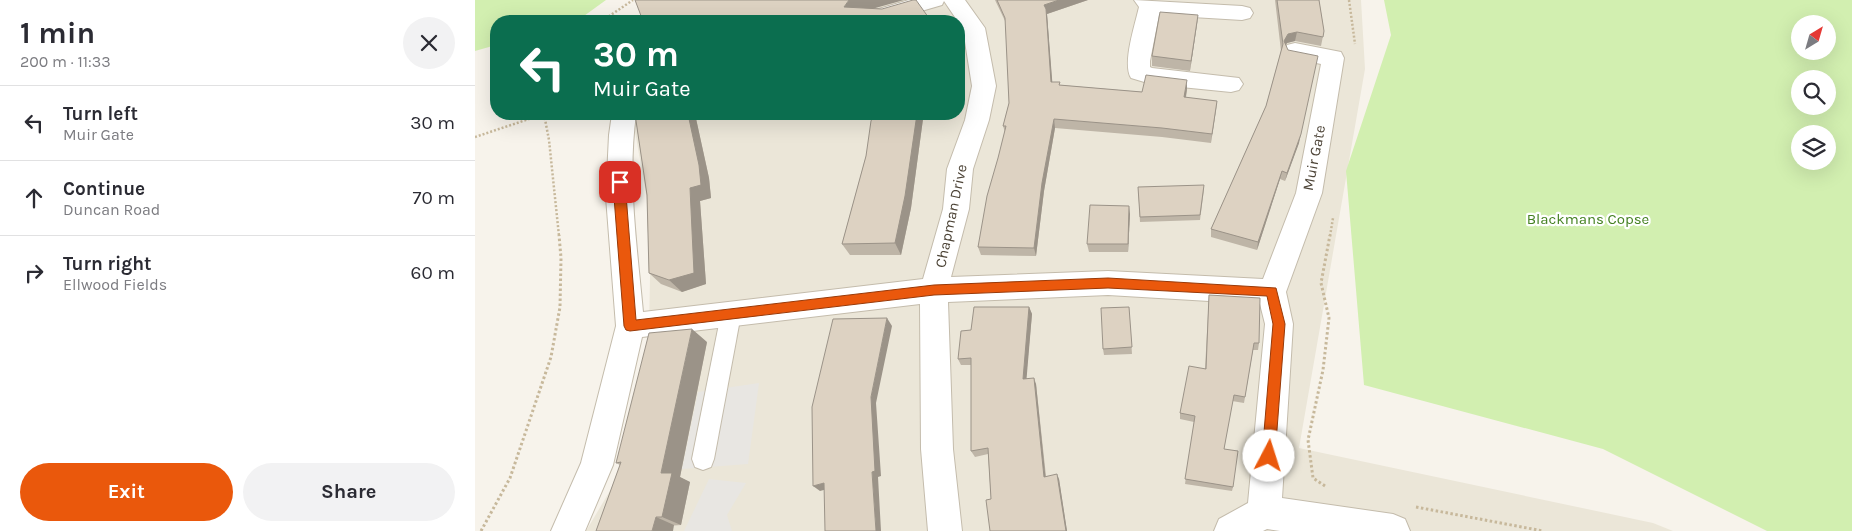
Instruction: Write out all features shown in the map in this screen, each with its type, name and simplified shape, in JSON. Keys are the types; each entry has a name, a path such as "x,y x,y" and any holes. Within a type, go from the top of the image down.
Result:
{"street":[{"path":"883,15 934,0"},
{"name":"Chapman Drive","path":"945,531 937,449 934,290 956,209 960,169 977,120 985,86 975,28 954,0"},
{"path":"1231,84 1151,76 1139,72 1139,61 1148,3 1242,13"},
{"name":"Muir Gate","path":"1272,292 1309,193 1333,58 1295,51"},
{"path":"568,531 597,465 630,326 619,197 622,120"},
{"path":"630,326 934,290 1108,283 1272,292 1279,324 1264,512"},
{"path":"1231,531 1264,512 1401,518"}],"lane":[{"path":"703,459 731,314"}],"path":[{"path":"609,15 633,0"},
{"path":"1349,0 1356,47"},
{"path":"475,137 526,120"},
{"path":"481,531 510,478 551,357 560,307 561,258 549,140 545,120"},
{"path":"1327,487 1313,478 1308,440 1323,370 1329,318 1321,283 1334,211"},
{"path":"1401,518 1543,531"}],"shaded area":[{"path":"651,0 1361,0 1365,69 1299,448 1653,523 1673,531 586,531 617,479 649,333 651,223 633,120 965,120 965,15 641,15 642,7"},
{"path":"759,383 748,464 682,469 698,392"},
{"path":"709,479 746,483 727,515 732,531 684,531"}],"green space":[{"path":"475,0 606,0 585,15 490,15 490,47 475,51"},
{"name":"Blackmans Copse","path":"1384,0 1852,0 1852,531 1767,531 1603,449 1364,385 1346,171 1391,35"}],"building":[{"path":"635,0 849,0 844,7 882,9 916,0 927,15 641,15"},
{"path":"997,0 1059,0 1044,5 1046,9 1051,82 1060,82 1059,85 1142,92 1146,75 1187,80 1184,97 1217,101 1212,134 1054,119 1042,183 1034,248 978,247 987,196 1006,126 1003,126 1009,103 1005,18"},
{"path":"1277,0 1319,0 1324,31 1323,37 1297,32 1288,34 1284,41 1288,50 1318,56 1301,134 1287,173 1282,171 1258,242 1211,229 1266,106 1283,44"},
{"path":"1160,12 1198,15 1191,61 1152,56"},
{"path":"636,120 689,120 699,165 701,185 690,188 694,273 669,280 649,273 647,195"},
{"path":"916,120 905,196 895,243 842,244 866,156 871,121"},
{"path":"1204,185 1200,215 1140,217 1138,187"},
{"path":"1090,205 1129,206 1128,244 1087,244"},
{"path":"1209,295 1260,298 1259,343 1254,343 1245,397 1234,395 1224,449 1238,451 1233,487 1185,479 1195,416 1180,413 1189,366 1206,369"},
{"path":"974,307 1029,307 1023,379 1034,378 1044,477 1057,474 1066,531 990,531 986,500 991,499 988,448 971,451 971,358 958,359 961,331 971,330"},
{"path":"1129,307 1132,347 1103,349 1101,308"},
{"path":"887,318 871,397 875,471 872,472 876,531 825,531 824,483 813,486 812,407 833,319"},
{"path":"692,329 661,473 672,473 662,517 656,517 652,531 596,531 621,462 616,463 649,333"}],"route":[{"path":"620,182 619,197 630,326 934,290 1108,283 1272,292 1279,324 1269,456"}]}
